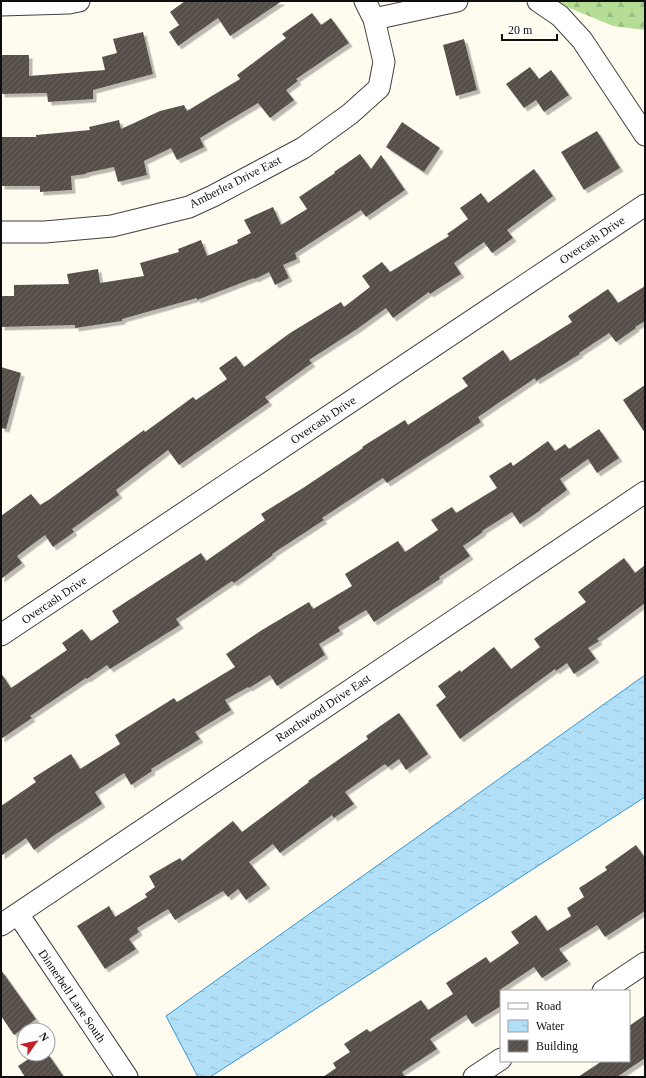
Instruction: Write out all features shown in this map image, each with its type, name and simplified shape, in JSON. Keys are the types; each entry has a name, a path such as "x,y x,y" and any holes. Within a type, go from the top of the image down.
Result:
{"street":[{"path":"1,5 69,3 80,1"},
{"name":"Amberlea Drive East","path":"1,232 46,232 112,226 182,208 213,196 303,148 350,114 379,88 384,62 374,20 365,1"},
{"path":"374,20 457,1"},
{"path":"538,1 560,16 582,40 645,135"},
{"name":"Overcash Drive","path":"1,635 645,205"},
{"name":"Ranchwood Drive East","path":"1,925 645,492"},
{"name":"Dinnerbell Lane South","path":"18,914 127,1077"},
{"path":"604,990 645,963"},
{"path":"474,1077 500,1060"}],"green space":[{"path":"558,1 645,1 645,30 613,26 567,7"}],"water":[{"path":"645,675 645,797 210,1077 198,1077 166,1016"}],"building":[{"path":"185,1 282,1 230,36 218,18 178,46 169,32 179,25 170,12"},
{"path":"312,13 321,25 331,18 349,43 296,79 298,81 286,90 294,100 270,118 258,103 200,138 204,147 177,160 171,148 144,161 147,175 118,182 114,167 71,176 72,190 40,192 40,186 1,186 1,137 36,137 36,135 90,130 89,127 119,120 121,129 160,111 184,105 187,111 240,79 237,75 286,38 282,34"},
{"path":"143,32 153,74 93,90 93,99 48,102 47,93 1,94 1,55 29,55 29,76 105,70 102,57 117,53 113,39"},
{"path":"464,39 477,90 456,96 443,45"},
{"path":"530,67 539,79 551,70 569,95 544,112 536,100 524,108 506,84"},
{"path":"402,122 440,148 424,172 386,147"},
{"path":"597,131 620,168 584,190 561,152"},
{"path":"360,154 371,169 381,155 405,190 366,217 361,210 295,253 297,259 283,265 289,278 275,285 269,272 255,279 254,278 197,300 197,298 122,319 122,321 75,328 75,325 1,327 1,296 14,296 14,285 69,284 67,274 98,269 100,283 144,276 140,263 179,252 178,249 201,240 207,256 238,243 237,240 251,233 244,220 273,207 281,225 307,209 299,197"},
{"path":"534,169 553,196 507,230 513,238 492,253 484,242 454,263 461,274 430,294 429,292 393,318 386,308 309,360 312,363 265,397 269,402 179,465 168,450 116,490 119,495 72,529 74,532 53,547 45,535 17,556 22,563 1,579 1,516 31,494 40,505 50,499 144,430 145,432 193,397 196,400 227,379 219,368 236,356 244,367 290,333 341,302 344,307 370,287 362,276 382,262 390,272 449,236 447,234 468,219 460,208 481,193 488,203"},
{"path":"645,286 645,321 635,327 636,328 616,342 609,333 579,353 580,354 536,381 535,378 478,417 481,422 387,483 383,478 322,518 324,520 272,554 273,555 234,583 232,581 176,619 180,625 110,669 107,665 87,679 86,678 30,716 32,718 1,739 1,673 11,688 67,650 62,643 82,629 91,641 119,622 112,611 201,553 206,561 265,520 261,514 405,420 408,425 468,386 462,378 503,350 510,361 572,322 568,316 608,289 618,303"},
{"path":"1,367 21,373 6,429 1,428"},
{"path":"645,385 645,433 623,400"},
{"path":"599,429 619,458 597,473 588,459 560,479 567,490 541,510 520,524 512,512 482,531 483,532 463,546 470,556 439,577 440,579 374,622 366,610 338,627 340,631 319,644 325,655 277,686 270,675 225,700 231,710 195,732 200,739 151,769 152,771 131,785 124,773 95,792 102,804 34,850 26,838 1,856 1,806 36,782 33,778 71,754 80,769 120,744 115,735 174,698 177,702 235,667 226,654 262,630 309,602 313,609 352,586 345,574 398,541 405,552 438,530 431,520 452,507 456,513 497,488 489,476 511,462 513,466 548,441 555,451 565,444 569,449"},
{"path":"624,558 635,573 645,565 645,603 597,639 599,641 588,648 596,659 574,674 567,663 556,671 555,669 460,739 436,705 446,697 438,686 460,670 461,672 494,647 511,669 540,647 534,639 586,602 578,592"},
{"path":"399,713 428,754 406,770 399,759 388,767 385,764 345,792 354,804 334,818 332,815 280,853 273,844 249,862 267,885 246,900 238,889 228,897 223,891 175,920 168,909 137,928 139,932 129,939 136,949 105,969 77,926 109,906 115,917 147,897 145,894 155,887 149,876 180,858 182,861 233,821 242,832 309,782 308,781 368,739 366,736"},
{"path":"636,845 645,858 645,911 605,937 597,925 559,949 568,961 542,978 534,967 501,989 500,1007 472,1024 466,1015 430,1039 437,1049 402,1072 405,1077 323,1077 336,1068 333,1063 350,1052 344,1044 367,1029 370,1032 421,1000 428,1010 453,994 446,983 486,957 490,963 519,943 511,932 536,915 547,931 571,916 567,908 584,897 579,888 607,870 605,867"},
{"path":"1,970 36,1019 32,1022 16,1022 16,1034 14,1035 1,1016"},
{"path":"645,1015 645,1058 617,1077 578,1077 600,1062 630,1062 630,1025"},
{"path":"24,1062 54,1062 64,1077 25,1077 18,1066"}]}
